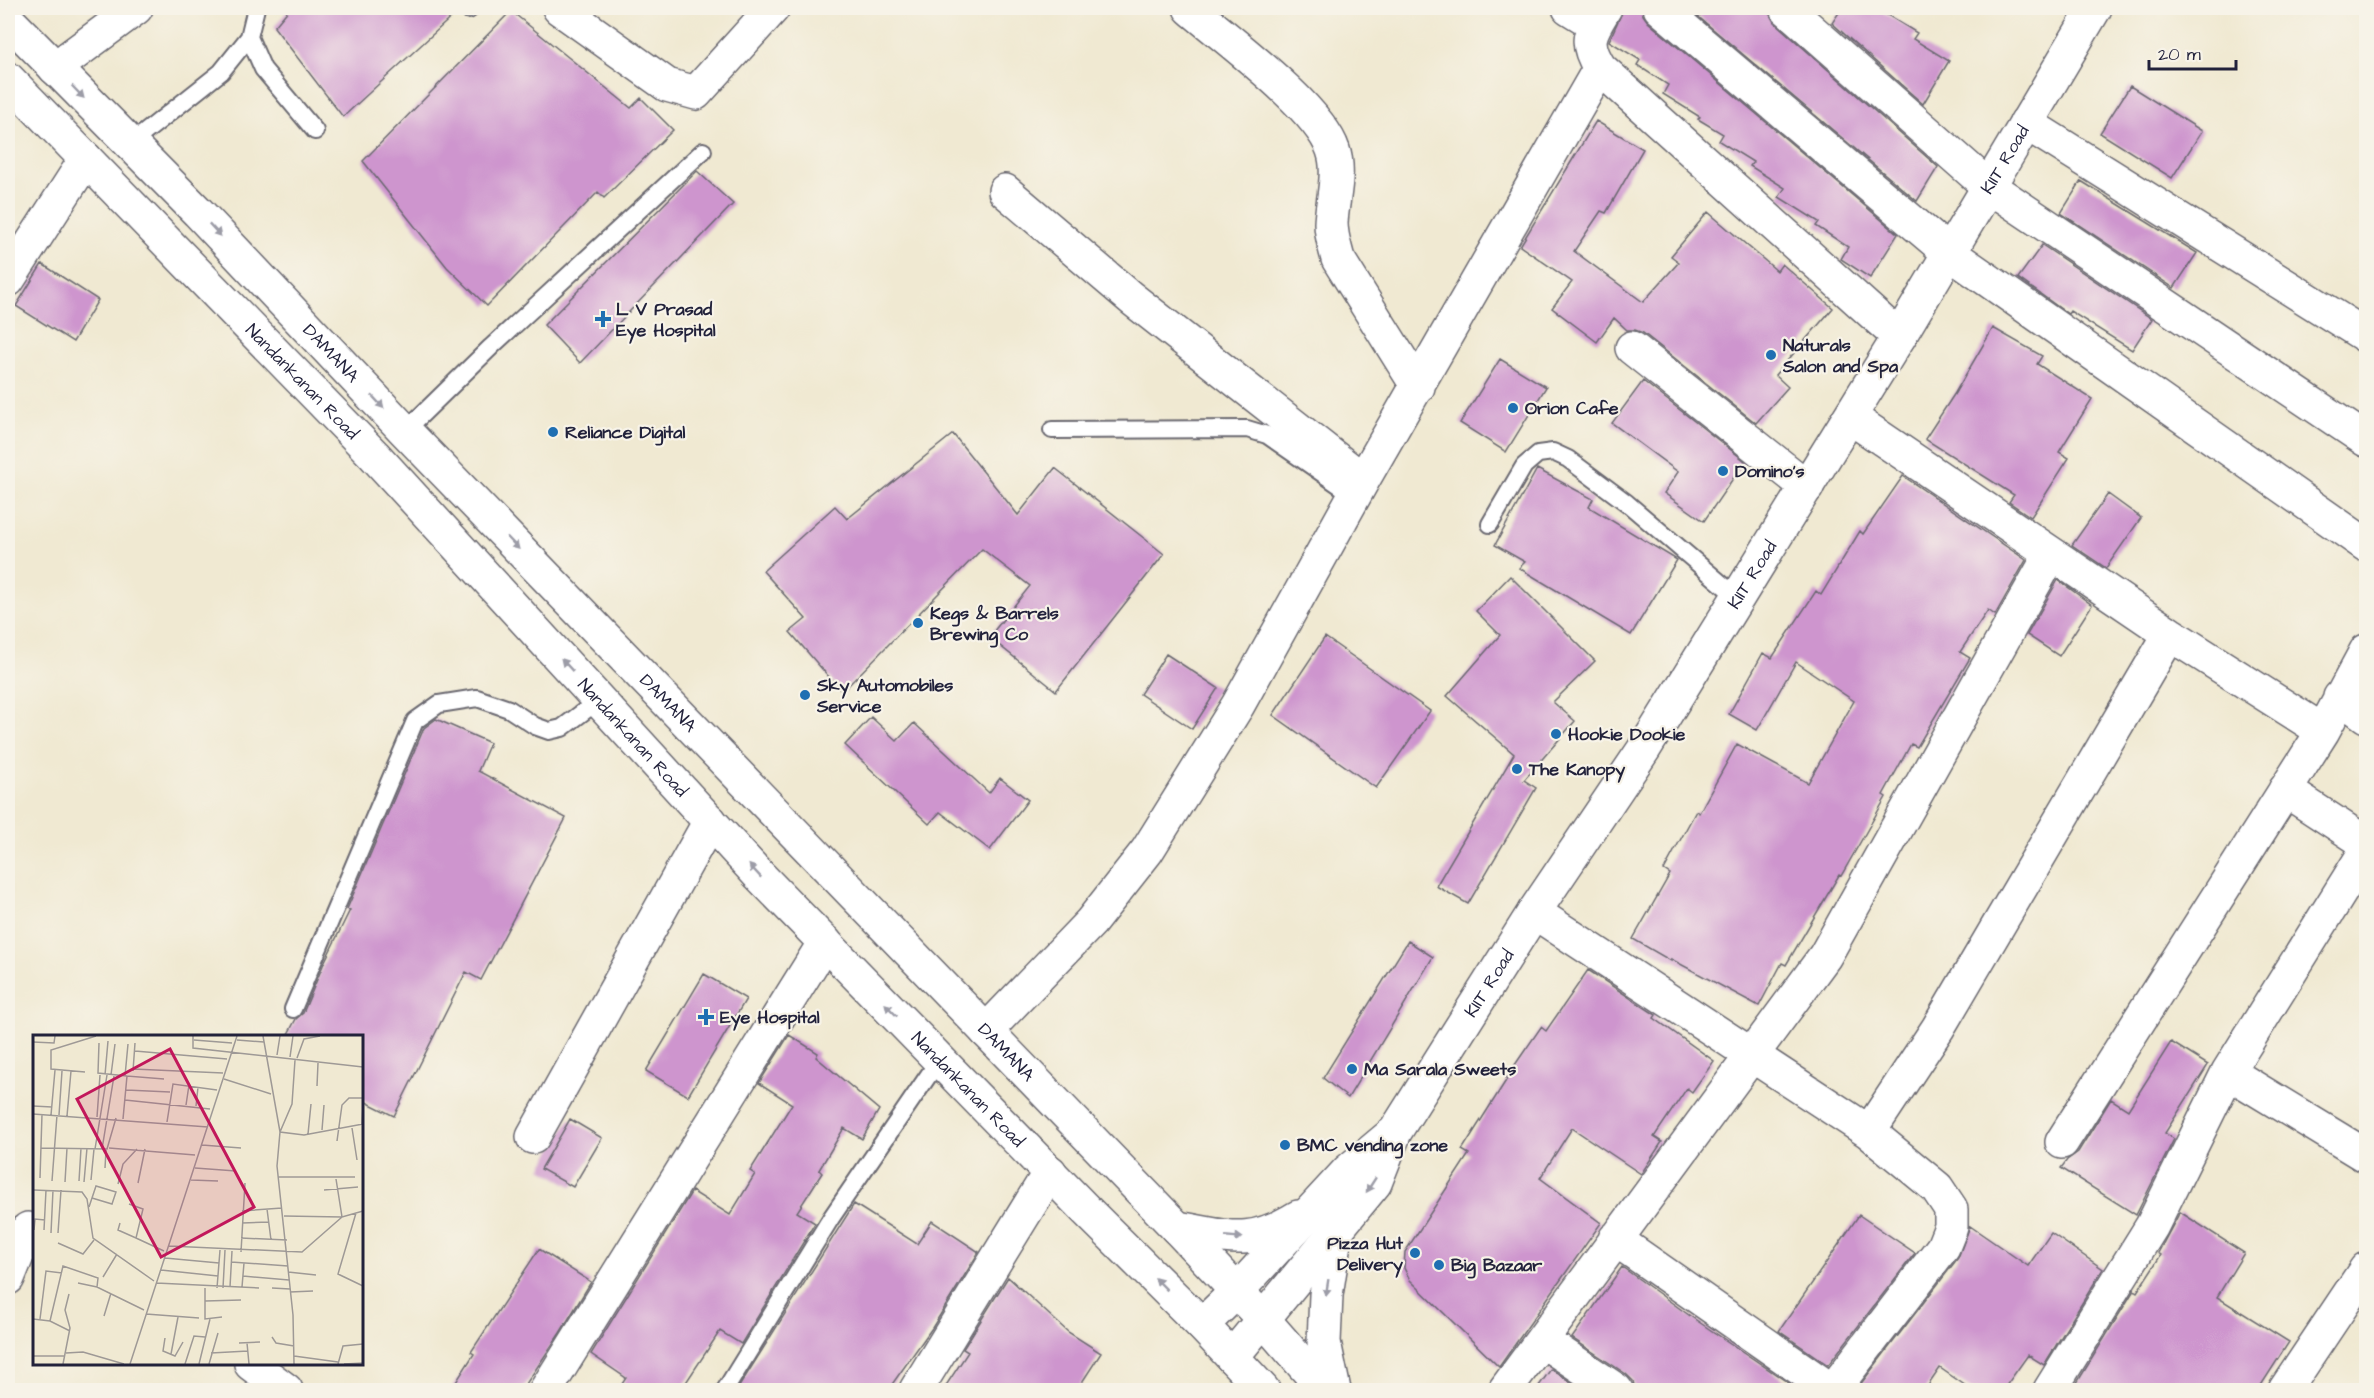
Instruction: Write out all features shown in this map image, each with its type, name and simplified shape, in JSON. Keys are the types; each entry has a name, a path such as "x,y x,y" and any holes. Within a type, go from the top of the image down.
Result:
{"street":[{"path":"55,68 136,8"},
{"path":"559,8 667,86 696,93 773,8"},
{"path":"1190,8 1294,98 1323,131 1333,150 1336,174 1331,225 1338,259 1418,387"},
{"path":"1660,8 1948,252 2367,545"},
{"path":"1786,8 1988,186 2367,440"},
{"name":"KIIT Road","path":"1202,1325 1237,1291 1325,1219 1375,1183 1395,1132 1534,912 1644,749 1899,337 2095,8"},
{"path":"1590,13 1590,52 1600,68 1899,337"},
{"name":"DAMANA","path":"8,20 129,145 198,212 405,431 1177,1228 1263,1319 1325,1390"},
{"path":"986,1031 1091,922 1147,850 1238,705 1359,488 1600,68"},
{"name":"Nandankanan Road","path":"8,79 374,455 710,821 825,942 1202,1325 1263,1390"},
{"path":"2026,123 2367,336"},
{"path":"8,280 86,159"},
{"path":"1005,190 1359,488"},
{"path":"1632,348 1807,487"},
{"path":"1850,417 2170,634 2323,731"},
{"path":"1505,1390 1825,956 2051,554"},
{"path":"1869,1132 1938,1029 2170,634"},
{"path":"2062,1142 2323,731 2367,651"},
{"path":"2340,697 2367,716"},
{"path":"2285,790 2367,843"},
{"path":"533,1137 710,821"},
{"path":"2050,1390 2152,1226 2228,1072 2367,851"},
{"path":"1534,912 1869,1132 1937,1188 1951,1209 1951,1227 1943,1247 1832,1390 1615,1239"},
{"path":"546,1390 825,942"},
{"path":"2228,1072 2367,1156"},
{"path":"916,1390 1050,1172"},
{"path":"1177,1228 1240,1239 1325,1219 1324,1342 1334,1390"},
{"name":"KIIT Road","path":"1232,1357 1263,1319 1325,1219"},
{"path":"8,1278 23,1226"},
{"path":"2285,1390 2367,1269"},
{"path":"1543,1341 1616,1390"},
{"path":"252,1365 286,1390"}],"lane":[{"path":"129,145 221,72 249,37 256,8"},
{"path":"249,37 263,69 315,131"},
{"path":"405,431 491,347 703,151"},
{"path":"1052,430 1247,429 1267,435 1359,488"},
{"path":"1490,524 1524,466 1538,454 1553,452 1568,459 1626,503 1737,597"},
{"path":"293,1009 415,721 439,704 477,698 508,709 549,731 562,728 599,700"},
{"path":"725,1390 831,1218 939,1060"}],"building":[{"path":"290,8 457,8 457,12 343,117 274,27"},
{"path":"1624,8 1642,8 1643,15 1648,22 1898,234 1870,278 1841,259 1848,247 1816,226 1819,222 1779,197 1785,188 1750,166 1753,162 1719,141 1723,134 1663,94 1668,85 1637,65 1640,60 1609,41"},
{"path":"1688,8 1764,8 1768,10 1774,22 1938,167 1917,201"},
{"path":"1842,8 1876,8 1917,33 1913,39 1949,61 1923,104 1832,23"},
{"path":"511,11 631,108 641,98 673,130 604,198 598,192 487,306 447,267 363,161"},
{"path":"2130,86 2202,131 2172,178 2100,133"},
{"path":"1596,121 1643,149 1606,213 1601,211 1574,251 1643,302 1679,262 1671,256 1708,212 1777,271 1782,264 1833,308 1775,375 1788,387 1756,423 1643,333 1627,330 1614,318 1597,342 1552,308 1572,282 1520,246"},
{"path":"697,171 733,204 580,363 544,325"},
{"path":"2081,181 2197,253 2174,288 2061,213"},
{"path":"2042,245 2152,319 2132,350 2070,311 2068,314 2018,278"},
{"path":"42,264 98,300 73,342 16,306"},
{"path":"1993,328 2042,356 2037,364 2092,399 2059,452 2069,458 2031,517 2009,502 2014,495 1925,439"},
{"path":"1500,359 1546,387 1506,452 1460,423"},
{"path":"1643,381 1745,461 1704,521 1664,493 1678,472 1612,423"},
{"path":"953,434 1018,515 1055,468 1164,554 1056,691 989,637 1030,586 982,549 842,692 790,632 806,619 763,571 835,506 847,519"},
{"path":"1537,469 1593,499 1589,507 1677,560 1631,635 1519,568 1525,562 1495,545"},
{"path":"1903,476 2026,560 1995,615 1988,610 1960,652 1970,658 1917,747 1911,744 1883,795 1886,797 1841,876 1839,875 1786,965 1782,963 1759,1006 1633,939 1670,874 1664,870 1696,811 1699,813 1737,744 1808,783 1854,701 1796,662 1757,730 1729,714 1763,653 1772,658 1816,591 1821,595 1860,531 1863,534"},
{"path":"2108,494 2141,518 2106,568 2072,545"},
{"path":"1510,576 1595,661 1553,702 1575,721 1524,780 1536,788 1468,904 1436,886 1514,754 1447,696 1500,635 1476,611"},
{"path":"2058,580 2092,605 2059,656 2027,635"},
{"path":"1325,637 1430,711 1376,788 1273,715"},
{"path":"1166,654 1218,688 1192,729 1140,694"},
{"path":"871,717 897,741 914,723 989,793 1000,778 1028,800 990,850 940,812 929,824 845,745"},
{"path":"436,719 490,743 478,771 566,818 481,980 466,972 394,1116 363,1100 363,1035 288,1035 296,1019 303,1013 350,910 347,909 424,728"},
{"path":"1408,941 1433,957 1348,1098 1323,1078"},
{"path":"1588,970 1656,1015 1654,1018 1714,1061 1692,1092 1687,1088 1654,1137 1662,1142 1641,1174 1572,1128 1540,1178 1601,1223 1499,1367 1410,1280 1404,1268 1405,1252 1469,1154 1462,1150 1506,1078 1541,1027 1546,1031"},
{"path":"704,974 746,999 688,1096 646,1071"},
{"path":"789,1035 818,1053 816,1057 879,1110 862,1139 844,1128 819,1170 822,1173 797,1212 815,1223 741,1344 720,1331 681,1390 618,1390 626,1378 591,1354 692,1191 730,1215 755,1174 750,1171 792,1104 759,1083"},
{"path":"2171,1042 2208,1065 2165,1133 2174,1139 2136,1215 2061,1168 2078,1152 2111,1099 2128,1110"},
{"path":"570,1119 602,1138 573,1187 541,1169"},
{"path":"854,1204 917,1244 932,1221 979,1252 932,1328 888,1390 737,1390"},
{"path":"2180,1212 2244,1253 2217,1297 2289,1342 2258,1390 2082,1390 2075,1386 2134,1290 2137,1292 2161,1255 2158,1253"},
{"path":"1859,1215 1915,1253 1828,1365 1779,1331"},
{"path":"1970,1226 2028,1266 2051,1233 2103,1269 2044,1365 2028,1355 2003,1390 1972,1390 1940,1368 1925,1390 1856,1390 1958,1258"},
{"path":"539,1249 591,1282 560,1333 522,1390 451,1390 474,1354 471,1352"},
{"path":"1622,1267 1799,1390 1635,1390 1633,1381 1626,1374 1572,1338"},
{"path":"1008,1277 1068,1332 1101,1353 1077,1390 943,1390 968,1352 963,1349"},
{"path":"1551,1369 1583,1390 1536,1390"}],"place":[{"name":"L V Prasad Eye Hospital","path":"603,319"},
{"name":"Naturals Salon and Spa","path":"1771,355"},
{"name":"Orion Cafe","path":"1513,408"},
{"name":"Reliance Digital","path":"553,432"},
{"name":"Domino's","path":"1723,471"},
{"name":"Kegs & Barrels Brewing Co","path":"918,623"},
{"name":"Sky Automobiles Service","path":"805,695"},
{"name":"Hookie Dookie","path":"1556,734"},
{"name":"The Kanopy","path":"1517,769"},
{"name":"Eye Hospital","path":"706,1017"},
{"name":"Ma Sarala Sweets","path":"1352,1069"},
{"name":"BMC vending zone","path":"1285,1145"},
{"name":"Pizza Hut Delivery","path":"1415,1253"},
{"name":"Big Bazaar","path":"1439,1265"}]}
